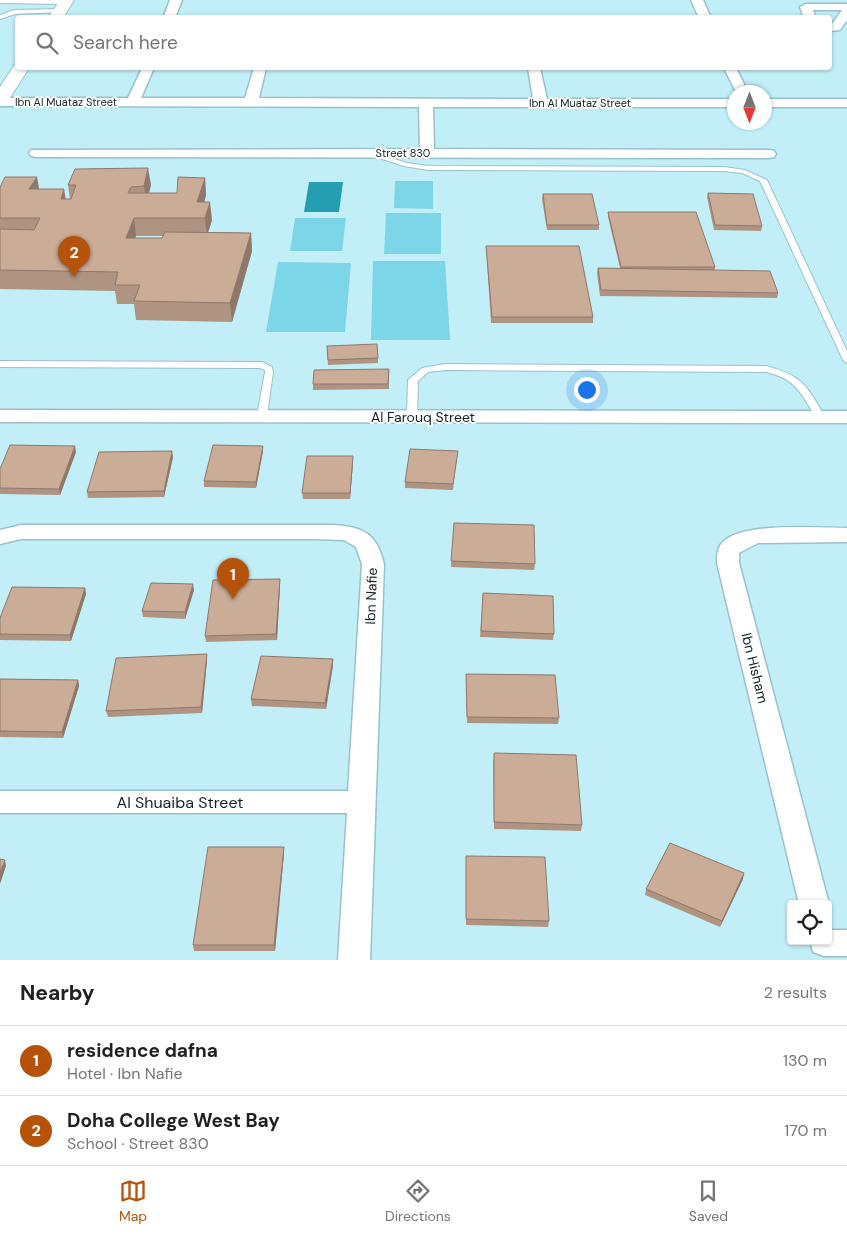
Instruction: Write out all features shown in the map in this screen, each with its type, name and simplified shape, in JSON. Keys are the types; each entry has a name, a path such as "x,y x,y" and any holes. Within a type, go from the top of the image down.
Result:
{"street":[{"path":"170,15 176,0"},
{"path":"697,0 704,15"},
{"path":"808,8 847,8"},
{"path":"832,28 836,27 847,12"},
{"path":"0,101 20,70"},
{"name":"Ibn Al Muataz Street","path":"133,102 147,70"},
{"path":"251,102 259,70"},
{"path":"534,70 541,103"},
{"path":"731,70 738,85"},
{"name":"Ibn Al Muataz Street","path":"0,101 727,103"},
{"path":"426,103 427,153"},
{"path":"772,103 847,103"},
{"name":"Street 830","path":"36,153 769,154"},
{"name":"Al Farouq Street","path":"0,416 847,417"},
{"name":"Ibn Nafie","path":"0,537 21,532 341,532 359,537 367,543 371,550 373,564 360,802 354,960"},
{"name":"Ibn Hisham","path":"813,900 728,563 728,553 732,546 755,536 847,535"},
{"name":"Al Shuaiba Street","path":"0,802 360,802"}],"lane":[{"path":"0,1 62,8"},
{"path":"0,17 14,12 62,8"},
{"path":"371,153 406,164 428,168 724,169 751,173 763,180 847,360"},
{"path":"0,364 262,365 269,369 269,372 262,416"},
{"path":"412,416 412,386 413,380 418,374 434,368 464,367 766,369 785,374 799,382 820,417"}],"shaded area":[{"path":"395,181 433,181 433,209 394,208"},
{"path":"309,182 343,182 339,212 304,212"},
{"path":"386,213 441,213 441,254 384,254"},
{"path":"295,218 346,218 342,251 290,251"},
{"path":"373,261 445,261 450,340 371,340"},
{"path":"278,262 351,263 345,332 266,332"}],"building":[{"path":"148,168 144,186 131,187 128,193 177,193 178,177 205,178 197,202 210,202 205,218 134,218 126,238 162,238 165,232 251,233 230,303 134,301 140,285 115,285 118,272 0,270 0,229 34,230 40,218 0,218 0,187 5,177 37,177 29,189 64,189 61,199 71,199 76,185 68,185 75,169"},
{"path":"708,193 753,194 762,226 715,225"},
{"path":"543,194 592,194 599,225 547,225"},
{"path":"608,212 696,212 715,267 621,267"},
{"path":"486,246 579,246 593,317 492,317"},
{"path":"598,268 770,271 778,293 601,290"},
{"path":"377,344 378,358 328,360 327,346"},
{"path":"389,369 388,384 313,384 314,370"},
{"path":"10,445 75,446 59,489 0,488 0,469"},
{"path":"213,445 263,446 256,482 204,481"},
{"path":"410,449 458,451 453,484 405,482"},
{"path":"172,451 164,491 87,492 99,452"},
{"path":"307,456 353,456 350,493 302,493"},
{"path":"454,523 534,525 535,564 451,561"},
{"path":"280,579 276,634 205,636 213,580"},
{"path":"151,583 193,584 185,612 142,611"},
{"path":"12,587 85,588 70,635 0,634 0,618"},
{"path":"483,593 553,596 554,634 481,631"},
{"path":"207,654 201,707 106,711 116,658"},
{"path":"261,656 333,659 325,703 251,699"},
{"path":"466,674 555,675 559,718 467,717"},
{"path":"0,679 78,680 62,732 0,731"},
{"path":"494,753 576,755 582,825 494,822"},
{"path":"670,843 744,873 722,921 646,889"},
{"path":"208,847 284,847 274,945 193,945"},
{"path":"466,856 545,857 549,921 466,919"},
{"path":"0,859 5,860 0,873"}],"place":[{"name":"Doha College West Bay","path":"74,277"},
{"name":"residence dafna","path":"233,599"}]}
